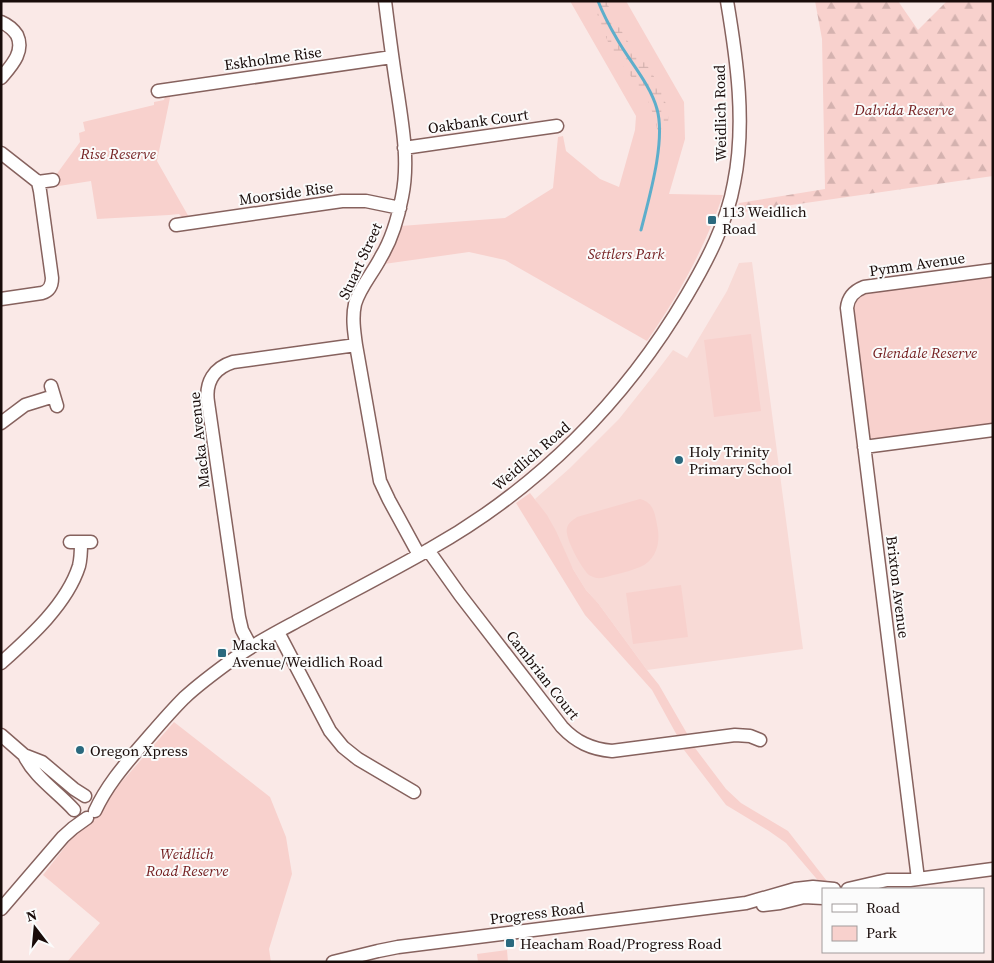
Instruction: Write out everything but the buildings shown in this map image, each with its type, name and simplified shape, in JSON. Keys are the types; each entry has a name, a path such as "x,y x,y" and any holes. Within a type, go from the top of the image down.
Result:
{"street":[{"name":"Stuart Street","path":"385,1 404,148 404,186 393,231 355,304 354,324 380,481 389,500 423,553"},
{"name":"Weidlich Road","path":"85,796 102,787 114,777 186,696 251,647 423,553 478,520 504,501 537,475 582,433 645,360 668,326 713,245 734,186 739,142 738,88 735,52 727,1"},
{"path":"1,22 14,30 19,44 18,54 1,78"},
{"name":"Eskholme Rise","path":"158,91 392,57"},
{"name":"Oakbank Court","path":"404,148 557,127"},
{"path":"1,153 38,182 52,278 51,286 42,293 1,299"},
{"path":"38,182 53,180"},
{"name":"Moorside Rise","path":"176,225 342,201 366,201 400,208"},
{"name":"Pymm Avenue","path":"849,299 864,287 993,270"},
{"name":"Brixton Avenue","path":"849,299 846,308 914,879"},
{"name":"Macka Avenue","path":"251,647 242,630 239,617 208,402 207,389 209,383 215,372 233,362 356,345"},
{"path":"1,422 25,405 54,396"},
{"path":"864,447 993,430"},
{"path":"1,663 56,608 76,572 80,559 81,543"},
{"name":"Cambrian Court","path":"423,553 460,595 562,727 584,744 601,750 612,750 735,736 750,736 760,740"},
{"path":"278,632 330,731 342,747 358,759 414,792"},
{"path":"1,735 24,755 42,762 74,789 92,798 95,804 91,814 81,818 75,813 66,801 34,772 24,755"},
{"name":"Weidlich Road","path":"62,837 91,814 114,777"},
{"path":"74,810 76,800 85,796"},
{"name":"Weidlich Road","path":"1,908 62,837 70,825 74,810"},
{"path":"852,888 887,880 914,879 993,869"},
{"path":"885,888 914,879"},
{"name":"Progress Road","path":"333,962 398,947 746,903 795,889 824,888"},
{"name":"Progress Road","path":"746,903 767,905 804,897 822,898"}],"shaded area":[{"name":"Holy Trinity Primary School","path":"752,262 803,649 647,670 598,603 586,590 535,499 570,468 619,419 673,350 687,358 727,291 739,263"}],"green space":[{"name":"Settlers Park","path":"570,1 626,1 684,102 685,139 669,194 723,195 708,233 690,270 670,306 647,341 505,260 469,252 384,264 401,226 505,218 553,188 558,137 563,136 566,151 600,179 619,187 635,130 636,116"},
{"path":"592,1 606,1 626,39 656,80 667,108 668,117 667,130 659,143 656,122 647,98 615,55"},
{"name":"Dalvida Reserve","path":"815,1 898,1 918,30 947,1 993,1 993,176 736,213 739,203 825,189 822,39"},
{"name":"Rise Reserve","path":"171,93 157,161 190,219 184,219 179,214 97,219 91,181 46,188 58,183 56,175 80,142 79,133 85,131 83,122 154,105 154,102 164,100 165,96"},
{"name":"Glendale Reserve","path":"993,274 993,426 874,440 868,436 850,313 855,298 863,292"},
{"path":"751,334 761,411 714,417 704,340"},
{"path":"530,493 547,515 573,569 586,590 598,603 659,685 689,737 679,739 652,690 585,615 516,503"},
{"path":"640,499 651,505 655,516 658,543 654,555 646,564 632,570 601,578 589,575 578,560 568,538 568,525 577,517"},
{"path":"681,585 688,637 633,644 626,593"},
{"name":"Weidlich Road Reserve","path":"174,722 270,797 286,837 292,874 269,949 271,962 67,962 100,923 43,875 79,829 97,816 106,797"},
{"path":"692,744 726,789 741,803 788,831 830,885 821,884 786,843 726,805 681,746"},
{"path":"507,950 508,962 478,962 477,954"}],"waterway":[{"path":"598,1 622,48 650,91 657,109 659,122 658,153 641,230"}],"place":[{"name":"113 Weidlich Road","path":"712,220"},
{"name":"Holy Trinity Primary School","path":"679,460"},
{"name":"Macka Avenue/Weidlich Road","path":"222,653"},
{"name":"Oregon Xpress","path":"80,750"},
{"name":"Heacham Road/Progress Road","path":"510,943"}]}
